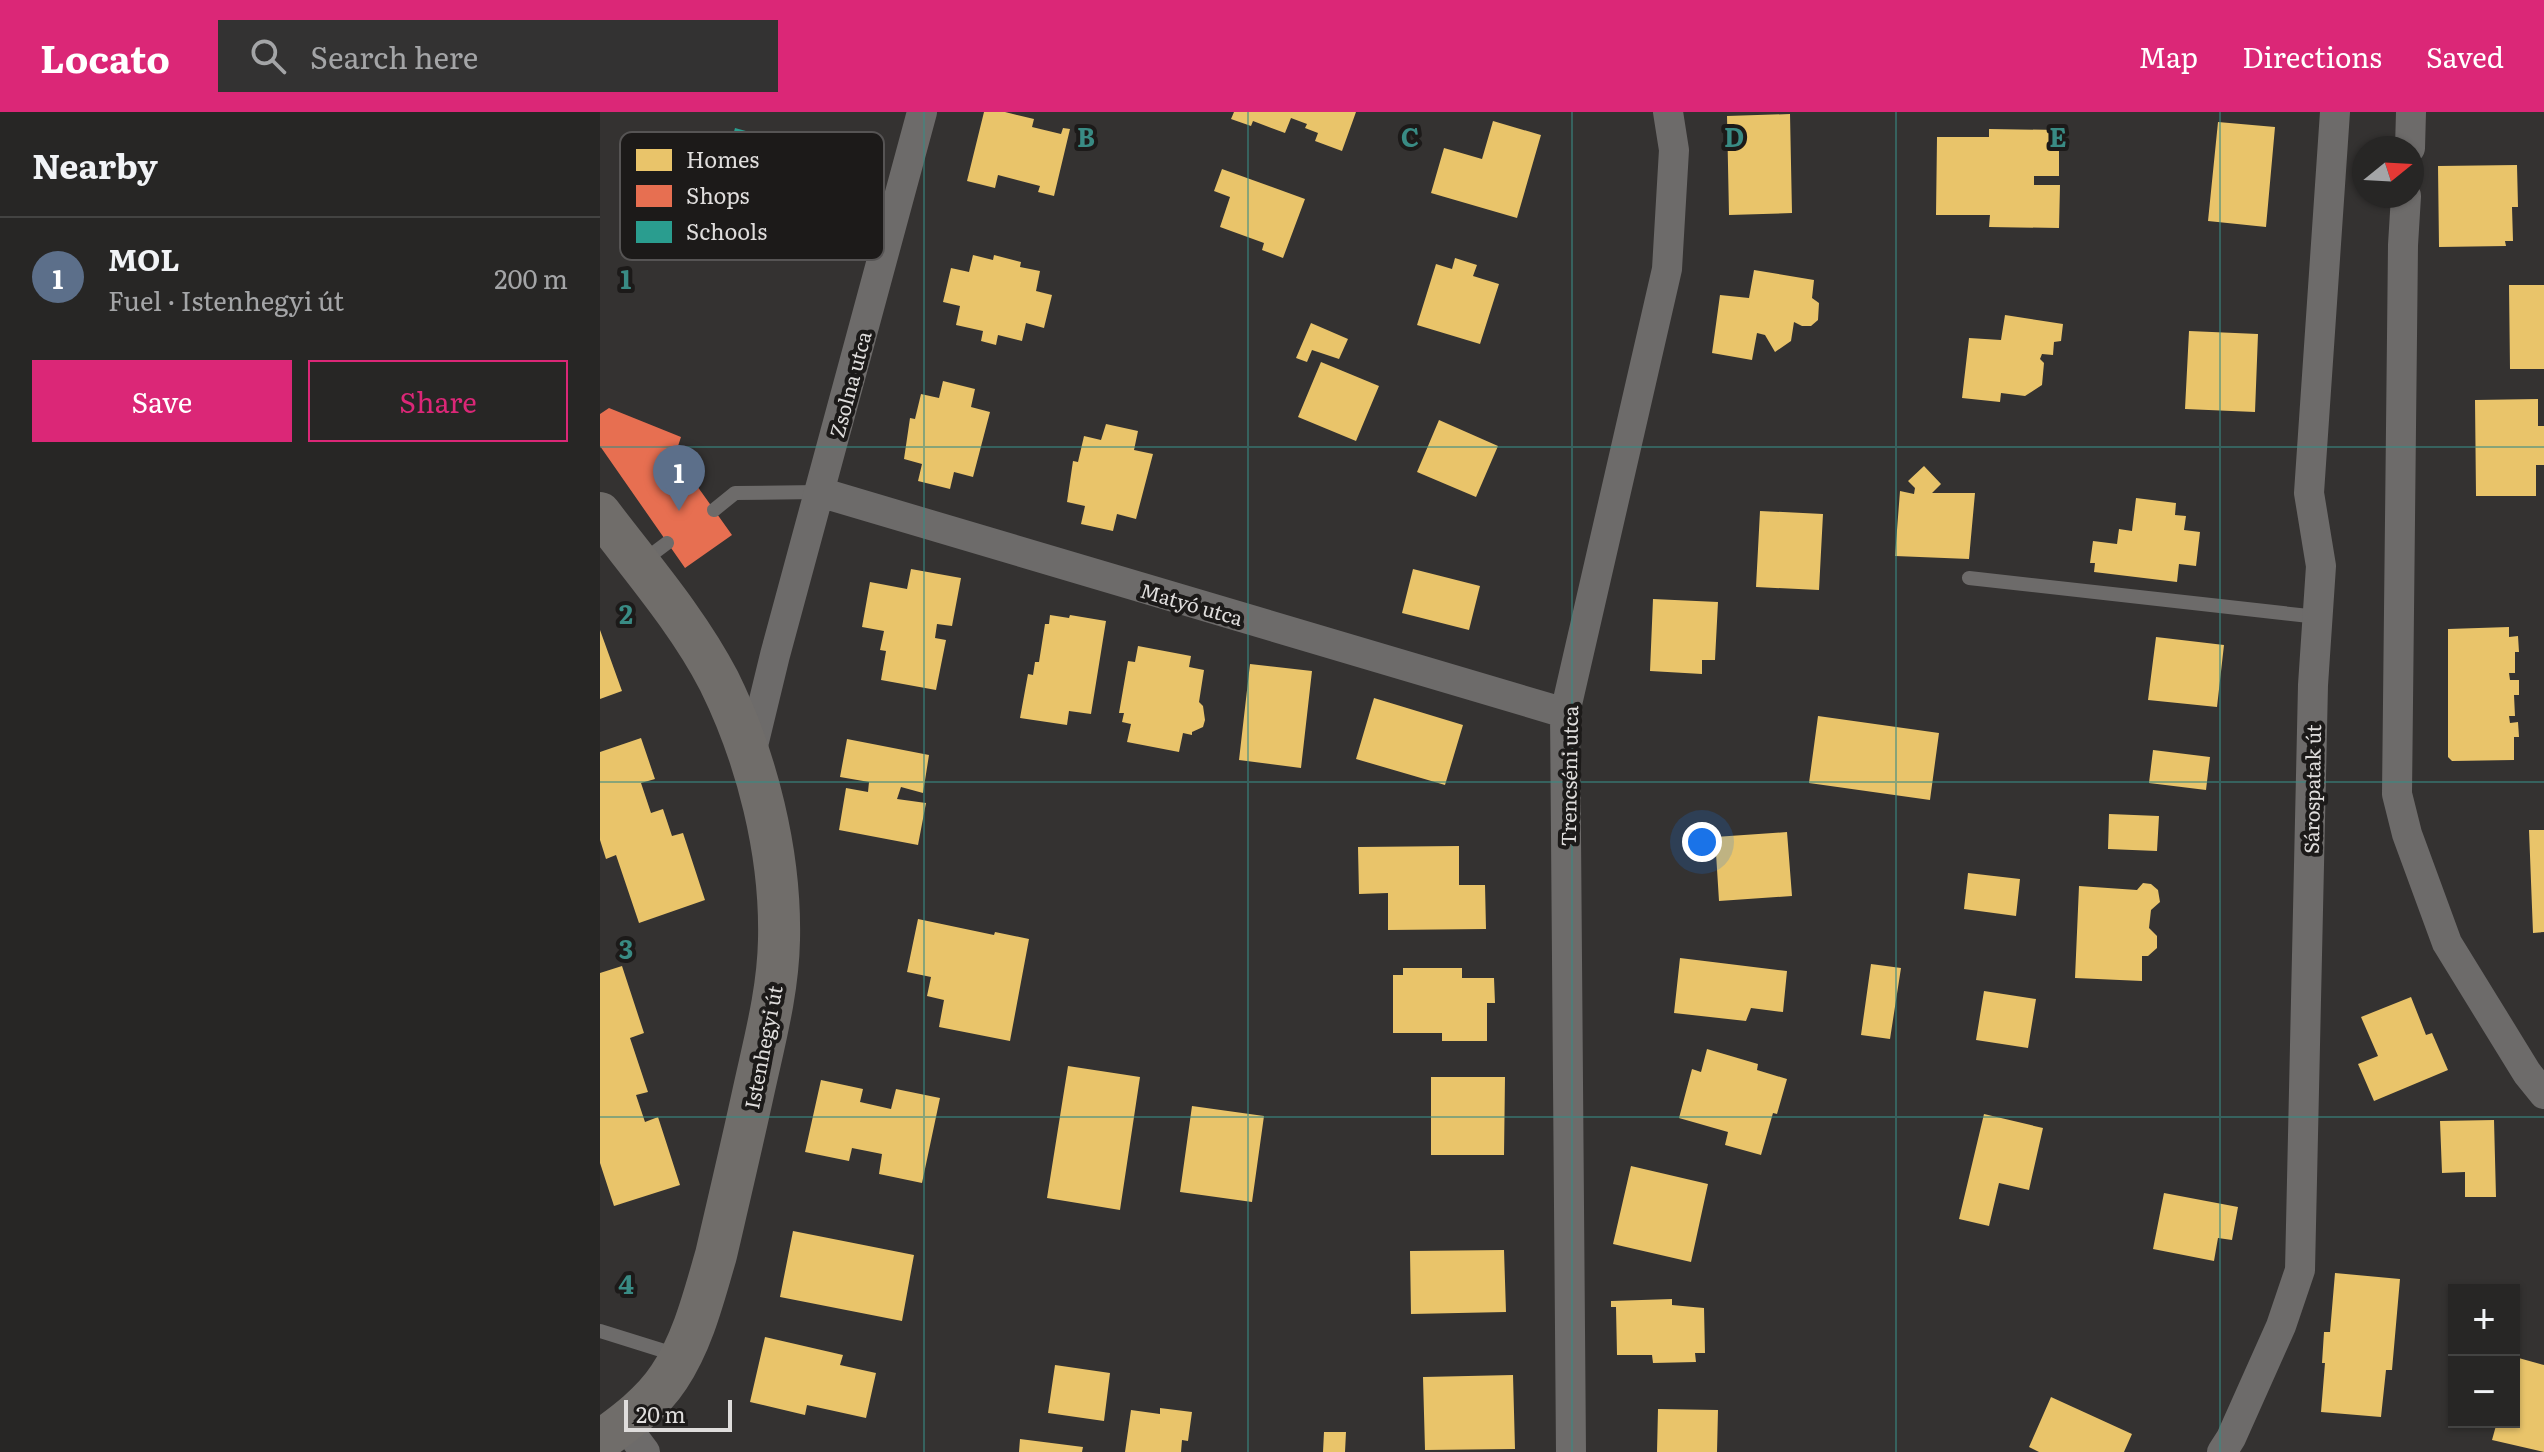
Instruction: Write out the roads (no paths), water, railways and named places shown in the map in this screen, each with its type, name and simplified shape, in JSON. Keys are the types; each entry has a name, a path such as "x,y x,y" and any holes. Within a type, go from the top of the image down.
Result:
{"street":[{"name":"Zsolna utca","path":"884,252 922,112"},
{"name":"Trencséni utca","path":"1571,1452 1565,713 1667,269 1674,150 1668,112"},
{"name":"Sárospatak út","path":"2222,1452 2281,1326 2300,1270 2313,685 2321,566 2309,493 2335,112"},
{"path":"2388,112 2410,133"},
{"path":"2405,208 2397,794 2407,834 2447,943 2527,1073 2544,1094"},
{"name":"Zsolna utca","path":"750,758 882,260"},
{"name":"Matyó utca","path":"819,492 1565,713"},
{"name":"Istenhegyi út","path":"600,513 653,554 673,609 719,681 750,758 765,817 775,873 779,938 773,1004 705,1294 681,1356 668,1379 623,1439"},
{"path":"719,681 740,678 760,670 775,655"}],"lane":[{"path":"714,510 735,493 819,492"},
{"path":"1969,578 2318,617"},
{"path":"600,1331 681,1356"}],"place":[{"name":"MOL","path":"679,511"}]}
